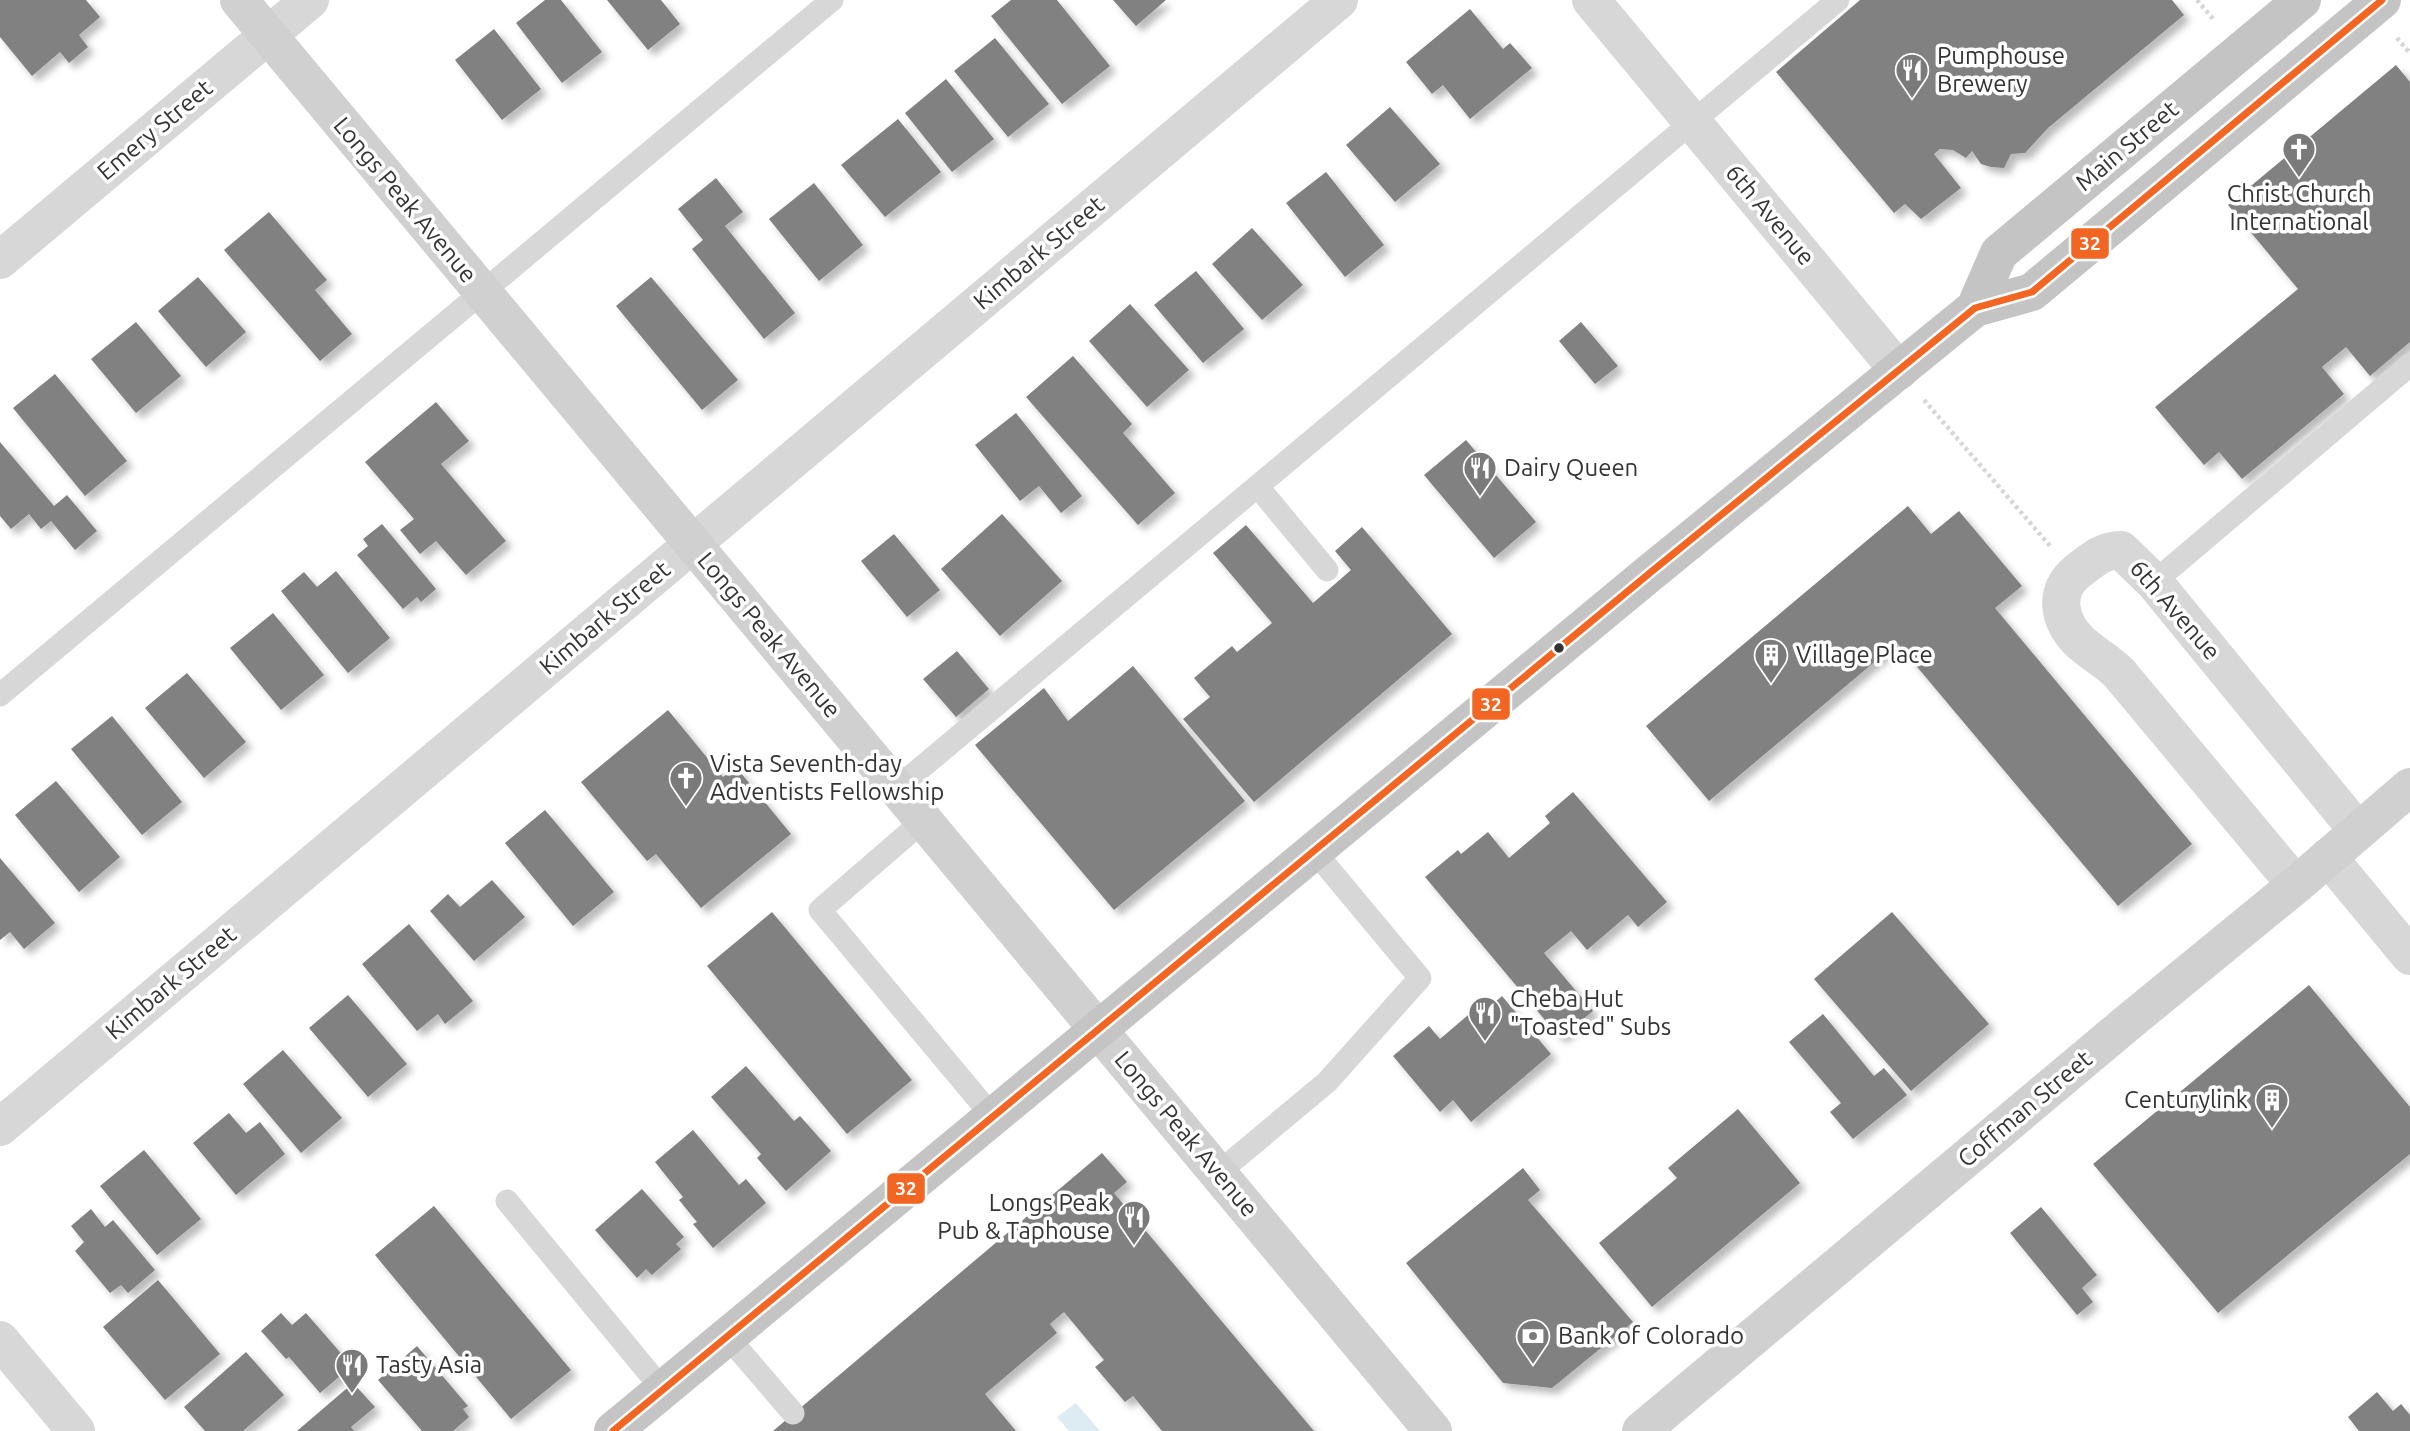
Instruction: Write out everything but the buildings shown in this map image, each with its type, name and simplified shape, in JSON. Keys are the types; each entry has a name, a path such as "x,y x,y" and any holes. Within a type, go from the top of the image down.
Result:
{"highway":[{"name":"Main Street","path":"1975,308 1999,253 2302,0"},
{"name":"Main Street","path":"612,1431 1975,308 2032,292 2382,0"}],"street":[{"name":"Longs Peak Avenue","path":"239,0 1433,1431"},
{"name":"Emery Street","path":"0,260 310,0"},
{"name":"Kimbark Street","path":"0,1127 1339,0"},
{"name":"6th Avenue","path":"1591,0 1899,371"},
{"name":"6th Avenue","path":"2296,885 2119,673 2106,660 2081,643 2064,621 2061,602 2067,582 2074,573 2105,551 2121,550 2154,582 2358,831"},
{"name":"Coffman Street","path":"1641,1431 2410,787"},
{"path":"2328,857 2410,956"},
{"path":"0,1340 76,1431"}],"lane":[{"path":"0,695 832,0"},
{"path":"897,788 1839,0"},
{"path":"2154,582 2410,365"},
{"path":"1258,487 1326,570"},
{"path":"924,820 820,910 993,1117"},
{"path":"1218,1173 1327,1082 1420,978 1314,851"},
{"path":"507,1201 663,1390"},
{"path":"727,1336 793,1413"}],"path":[{"path":"2395,35 2410,54"},
{"path":"1899,371 2059,555"}],"shaded area":[{"path":"1076,1403 1100,1431 1069,1431 1057,1417"}],"transit line":[{"name":"32","path":"613,1431 1651,572 1975,308 2032,292 2382,0"}],"place":[{"name":"Pumphouse Brewery","path":"1912,100"},
{"name":"Christ Church International","path":"2299,179"},
{"name":"Dairy Queen","path":"1480,498"},
{"name":"Village Place","path":"1771,685"},
{"name":"Vista Seventh-day Adventists Fellowship","path":"686,808"},
{"name":"Cheba Hut \"Toasted\" Subs","path":"1485,1043"},
{"name":"Centurylink","path":"2272,1130"},
{"name":"Longs Peak Pub & Taphouse","path":"1134,1247"},
{"name":"Bank of Colorado","path":"1533,1366"},
{"name":"Tasty Asia","path":"352,1395"}]}
